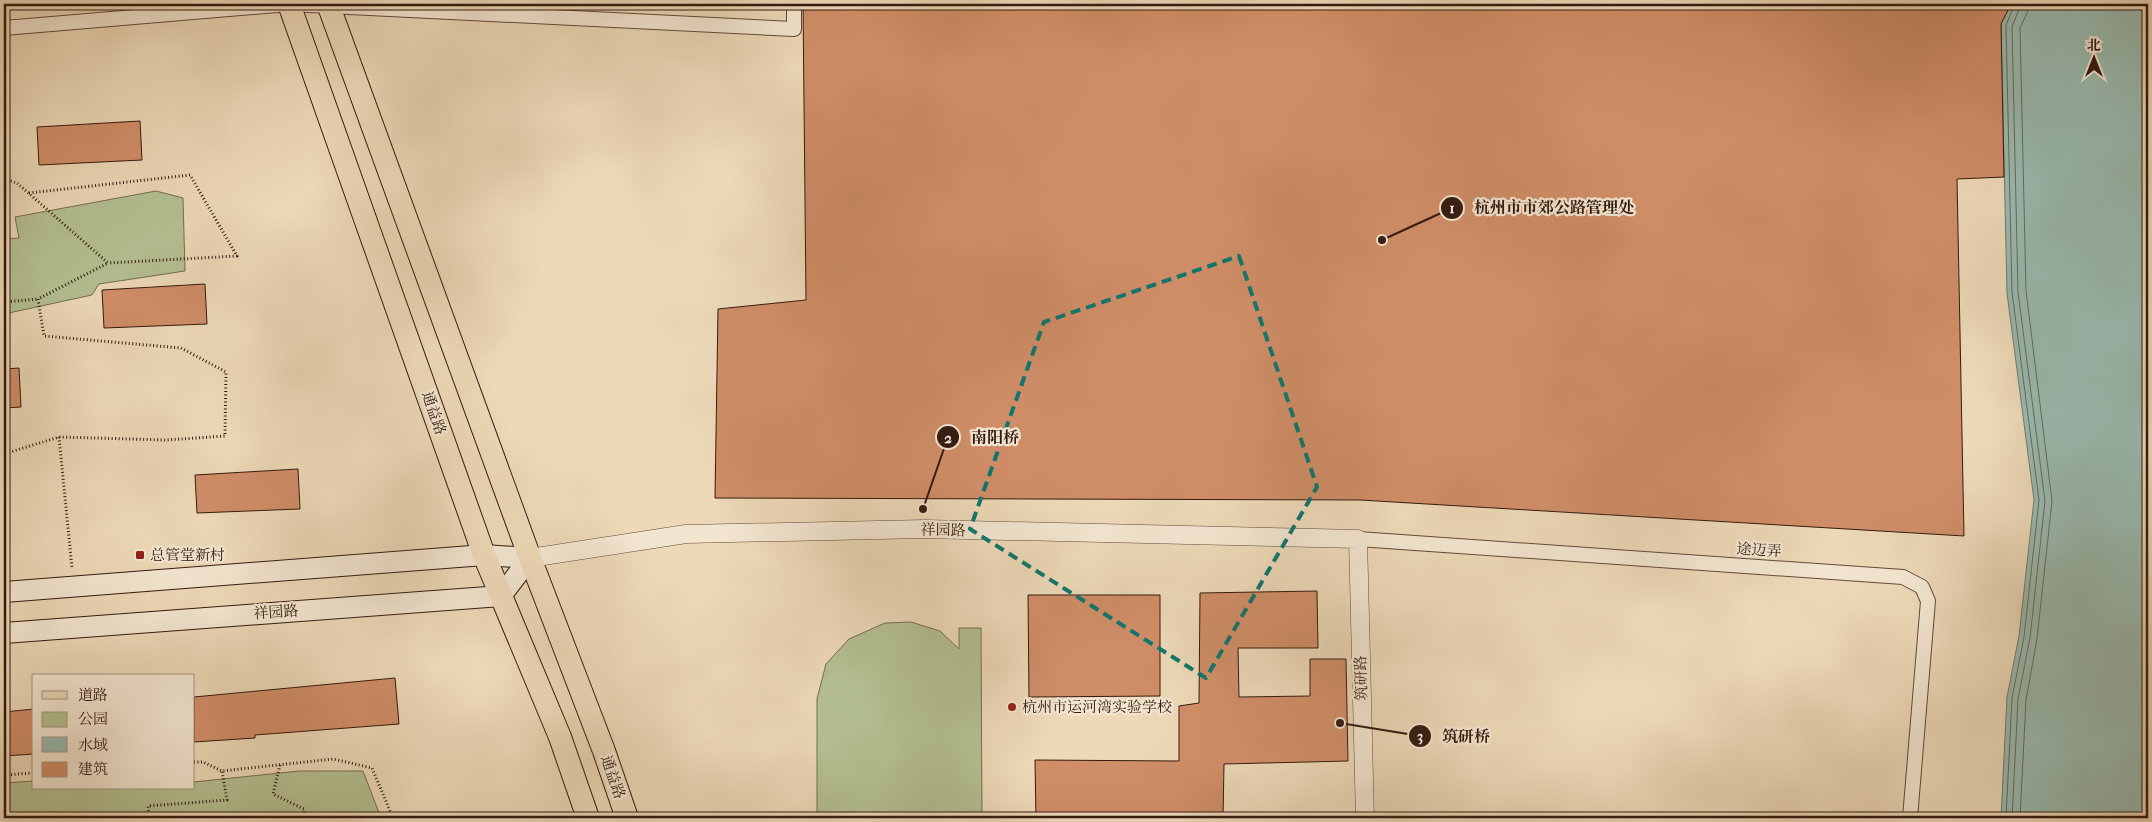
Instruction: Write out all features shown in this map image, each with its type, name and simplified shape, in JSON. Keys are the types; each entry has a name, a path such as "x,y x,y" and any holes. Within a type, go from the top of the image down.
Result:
{"main road":[{"name":"通益路","path":"289,4 484,555 560,737 588,818"},
{"name":"通益路","path":"328,4 530,558 604,751 627,818"},
{"name":"祥园路","path":"4,592 484,555 530,558"},
{"path":"501,596 530,558"},
{"name":"祥园路","path":"4,633 501,596"}],"street":[{"path":"4,28 289,4 328,4 794,29 794,4"},
{"name":"祥园路","path":"530,558 686,534 925,529 1358,539"},
{"name":"筑研路","path":"1358,539 1365,818"},
{"name":"途迈弄","path":"1358,539 1903,576 1922,587 1928,601 1910,818"}],"path":[{"path":"4,302 38,299 108,263 237,256 190,175 28,193"},
{"path":"4,179 17,183 108,263"},
{"path":"4,454 60,437 166,440 225,436 226,372 181,348 44,336 38,299"},
{"path":"60,437 73,587"},
{"path":"195,762 203,762 222,771 333,759 372,768 393,818"},
{"path":"280,765 273,794 304,809 304,818"},
{"path":"149,818 148,806 227,800 222,771"},
{"path":"4,775 32,773"},
{"path":"388,818 391,814"},
{"path":"20,818 51,815 51,818"}],"highlighted area":[{"path":"1239,256 1317,487 1206,678 970,529 1044,322"}],"green space":[{"path":"156,191 183,198 185,271 99,284 92,295 4,314 4,239 19,238 15,217"},
{"path":"911,622 940,631 959,649 959,628 981,628 982,818 817,818 817,699 826,664 849,639 885,623"},
{"path":"299,771 363,771 381,818 4,818 4,783 32,781 32,790 195,790 195,782"}],"water":[{"path":"2011,4 2148,4 2148,818 2001,818 2007,697 2019,636 2034,500 2007,293 2001,24"}],"building":[{"path":"803,4 2011,4 2001,24 2004,177 1957,179 1964,536 1360,500 715,498 718,309 806,300"},
{"path":"140,121 142,160 39,165 37,127"},
{"path":"205,284 207,324 104,328 102,290"},
{"path":"19,368 21,407 4,408 4,369"},
{"path":"298,469 300,509 197,513 195,475"},
{"path":"1317,591 1318,648 1238,648 1239,697 1310,696 1310,659 1346,659 1348,761 1224,764 1223,818 1036,818 1035,760 1179,761 1179,706 1199,703 1200,593"},
{"path":"1028,595 1160,595 1160,696 1029,697"},
{"path":"395,678 399,724 255,735 255,738 195,742 195,697"},
{"path":"32,709 32,754 4,756 4,712"}],"place":[{"name":"杭州市市郊公路管理处","path":"1382,240"},
{"name":"南阳桥","path":"923,509"},
{"name":"总管堂新村","path":"140,555"},
{"name":"杭州市运河湾实验学校","path":"1012,707"},
{"name":"筑研桥","path":"1340,723"}]}
